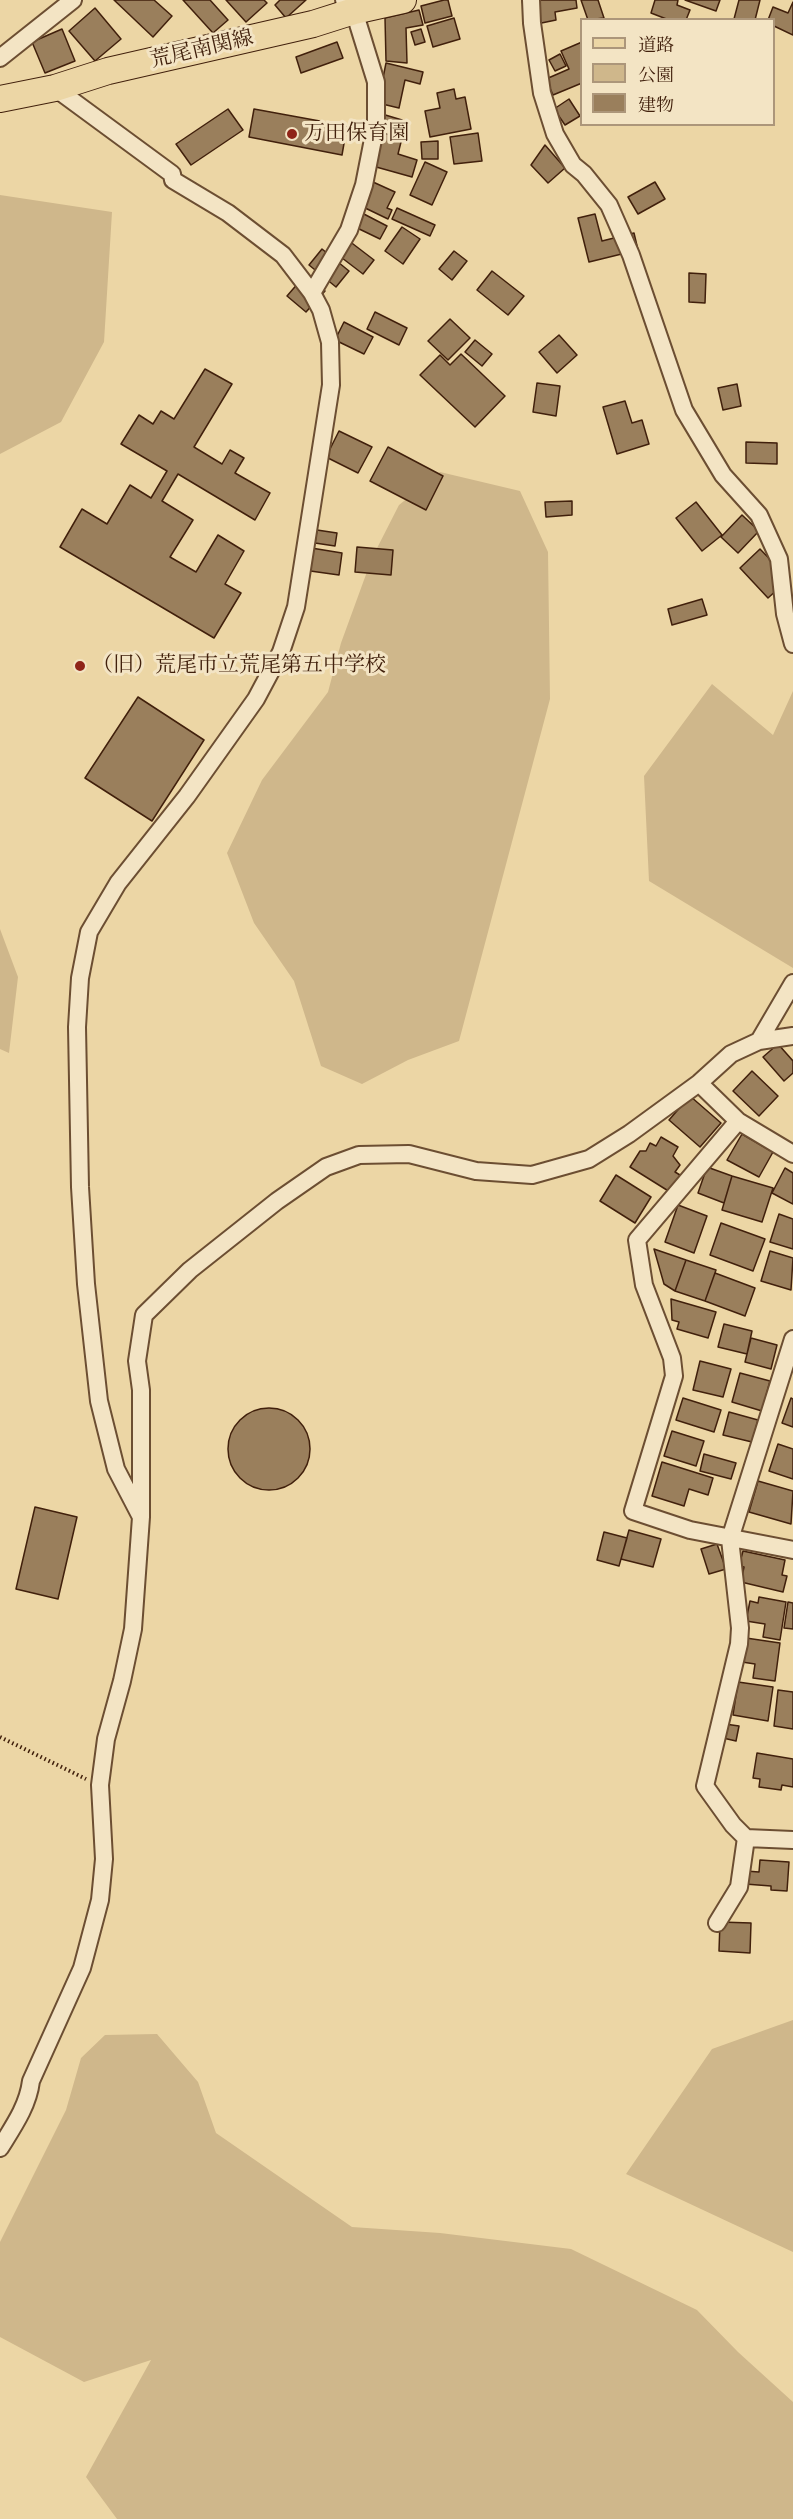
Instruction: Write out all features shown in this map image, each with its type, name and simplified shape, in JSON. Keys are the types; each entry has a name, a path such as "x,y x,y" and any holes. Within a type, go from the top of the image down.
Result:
{"main road":[{"name":"荒尾南関線","path":"0,99 55,88 108,71 313,24 349,5 403,0"}],"street":[{"path":"0,58 73,0"},
{"path":"531,0 542,93 555,134 573,165 584,174 609,206 631,255 684,410 723,475 759,515 779,559 785,614 793,644"},
{"path":"312,293 349,230 364,185 376,124 376,82 349,5"},
{"path":"55,88 172,174 173,180 228,213 282,255 312,293 321,310 330,342 331,385 296,607 281,652 256,699 187,796 118,883 89,932 80,978 77,1027 86,1284 98,1390 116,1469 141,1517"},
{"path":"759,1041 793,983"},
{"path":"0,2148 20,2115 30,2091 31,2081 82,1968 100,1900 104,1860 100,1785 106,1739 133,1629 141,1517 141,1390 137,1360 144,1314 190,1270 277,1201 326,1167 359,1155 410,1154 476,1171 532,1175 589,1159 629,1134 699,1083 730,1054 759,1041 793,1036"},
{"path":"699,1083 738,1121 793,1154"},
{"path":"738,1121 637,1240 644,1285 672,1358 674,1376 633,1511 690,1530 793,1550"},
{"path":"793,1339 730,1539 740,1628 739,1644 705,1786 733,1825 746,1838 793,1840"},
{"path":"717,1923 739,1887 746,1838"}],"path":[{"path":"0,1737 100,1785"}],"green space":[{"path":"0,195 112,212 104,342 61,422 0,454"},
{"path":"440,472 520,491 548,552 550,699 459,1041 408,1060 362,1084 321,1066 294,981 254,923 227,853 262,780 328,692 341,643 372,558 399,505"},
{"path":"712,684 773,735 793,691 793,968 649,881 644,776"},
{"path":"0,929 18,977 9,1053 0,1049"},
{"path":"793,2020 793,2252 626,2174 712,2049"},
{"path":"157,2034 198,2082 216,2133 352,2227 440,2233 571,2249 697,2310 738,2352 793,2402 793,2519 117,2519 86,2477 151,2360 84,2382 0,2337 0,2242 66,2110 81,2058 105,2035"}],"building":[{"path":"114,0 154,0 172,16 153,37"},
{"path":"183,0 210,0 228,20 213,33"},
{"path":"226,0 264,0 267,3 246,22"},
{"path":"280,0 306,0 286,18 275,5"},
{"path":"448,0 452,16 425,23 421,6"},
{"path":"522,0 576,0 577,8 555,12 556,20 527,26"},
{"path":"581,0 598,0 604,18 587,18"},
{"path":"655,0 678,0 677,5 690,10 687,18 664,18 651,13"},
{"path":"685,0 720,0 716,11"},
{"path":"739,0 760,0 756,18 734,18"},
{"path":"793,2 793,35 775,26 775,18 769,18 773,7 788,13"},
{"path":"95,8 121,39 95,61 69,31"},
{"path":"419,10 423,25 406,28 407,63 386,61 385,18"},
{"path":"454,18 460,39 433,47 427,26"},
{"path":"62,29 75,61 45,73 32,42"},
{"path":"421,29 425,42 415,45 411,32"},
{"path":"337,42 343,58 301,73 296,57"},
{"path":"580,43 580,84 553,95 546,79 569,69 561,51"},
{"path":"560,54 566,66 555,71 549,60"},
{"path":"386,63 423,72 420,84 405,80 399,108 378,103"},
{"path":"454,89 456,99 465,97 471,129 430,137 425,111 440,108 437,93"},
{"path":"569,99 580,116 565,125 554,109"},
{"path":"228,109 243,130 191,165 176,144"},
{"path":"254,109 347,126 342,155 249,137"},
{"path":"382,114 402,120 397,133 378,126"},
{"path":"371,130 402,138 398,154 417,160 412,177 362,163"},
{"path":"478,133 482,161 454,164 450,137"},
{"path":"438,141 438,159 422,159 421,142"},
{"path":"545,145 565,168 548,183 531,165"},
{"path":"425,162 447,172 432,205 410,195"},
{"path":"373,182 395,192 387,208 392,210 388,219 361,206"},
{"path":"655,182 665,199 638,214 628,197"},
{"path":"397,208 435,225 430,236 392,219"},
{"path":"360,212 387,226 380,239 353,226"},
{"path":"595,214 602,241 634,233 638,250 589,262 578,218"},
{"path":"402,227 420,239 403,264 385,251"},
{"path":"340,234 374,260 363,274 329,248"},
{"path":"322,249 349,271 336,287 309,265"},
{"path":"454,251 467,261 452,280 439,269"},
{"path":"492,271 524,296 508,315 477,290"},
{"path":"689,273 706,274 705,303 689,302"},
{"path":"306,274 325,291 306,312 287,296"},
{"path":"375,312 407,328 399,345 367,329"},
{"path":"450,319 470,338 448,360 428,341"},
{"path":"344,322 373,337 364,354 335,340"},
{"path":"559,335 577,355 557,373 539,352"},
{"path":"475,340 492,354 482,366 465,352"},
{"path":"461,354 505,396 475,427 420,375 440,355 450,365"},
{"path":"205,369 232,384 194,447 222,464 230,450 244,458 235,473 270,493 255,520 178,474 162,501 193,520 170,557 196,572 218,535 244,551 225,584 241,593 214,638 60,547 82,509 107,524 130,485 151,498 167,471 121,444 139,415 153,424 161,411 174,419"},
{"path":"537,383 560,386 556,416 533,412"},
{"path":"737,384 741,406 723,410 718,388"},
{"path":"625,401 632,423 642,420 649,444 617,454 603,407"},
{"path":"339,431 372,447 358,473 326,457"},
{"path":"746,442 777,443 777,464 746,463"},
{"path":"388,447 443,476 426,510 370,481"},
{"path":"572,501 572,515 546,517 545,502"},
{"path":"696,502 722,535 702,551 676,518"},
{"path":"742,515 759,531 738,553 721,537"},
{"path":"317,530 337,533 335,546 315,543"},
{"path":"299,546 342,553 339,575 296,569"},
{"path":"357,547 393,550 391,575 355,572"},
{"path":"760,549 789,579 768,598 740,568"},
{"path":"702,599 707,615 672,625 668,609"},
{"path":"138,697 204,740 152,821 85,778"},
{"path":"778,1044 793,1061 793,1073 784,1081 763,1057"},
{"path":"752,1071 778,1096 759,1116 733,1091"},
{"path":"690,1096 721,1123 700,1147 669,1120"},
{"path":"742,1134 773,1152 759,1177 727,1160"},
{"path":"661,1137 678,1147 673,1156 680,1165 675,1172 680,1175 670,1192 630,1167 640,1151 646,1151 650,1143 656,1146"},
{"path":"707,1167 732,1176 724,1203 698,1193"},
{"path":"785,1168 793,1173 793,1204 772,1193"},
{"path":"616,1175 651,1197 635,1223 600,1201"},
{"path":"732,1176 773,1188 762,1222 722,1210"},
{"path":"678,1205 707,1216 694,1253 665,1242"},
{"path":"779,1214 793,1219 793,1249 770,1242"},
{"path":"721,1223 765,1239 753,1271 710,1255"},
{"path":"654,1249 686,1260 675,1291 664,1284"},
{"path":"770,1251 793,1258 791,1290 761,1281"},
{"path":"686,1260 716,1270 705,1301 675,1291"},
{"path":"715,1273 755,1288 745,1316 705,1301"},
{"path":"671,1299 716,1312 708,1338 677,1329 679,1322 672,1320"},
{"path":"724,1324 752,1331 747,1354 718,1347"},
{"path":"751,1338 777,1345 771,1369 745,1362"},
{"path":"700,1361 731,1369 723,1397 693,1390"},
{"path":"740,1373 770,1381 762,1411 732,1402"},
{"path":"683,1398 721,1410 714,1432 676,1420"},
{"path":"791,1398 793,1399 793,1427 782,1423"},
{"path":"269,1408 285,1411 298,1420 307,1433 310,1449 307,1465 298,1478 285,1487 269,1490 253,1487 240,1478 231,1465 228,1449 231,1433 240,1420 253,1411"},
{"path":"729,1412 758,1420 752,1442 723,1435"},
{"path":"672,1431 704,1441 696,1466 664,1456"},
{"path":"778,1444 793,1449 793,1479 769,1471"},
{"path":"704,1454 736,1463 731,1479 700,1471"},
{"path":"662,1462 713,1478 708,1495 689,1489 684,1506 652,1496"},
{"path":"758,1481 793,1491 791,1524 749,1512"},
{"path":"35,1507 77,1517 58,1599 16,1589"},
{"path":"629,1530 661,1539 653,1567 621,1559"},
{"path":"604,1532 627,1538 619,1566 597,1560"},
{"path":"717,1544 726,1569 709,1574 701,1549"},
{"path":"743,1551 785,1560 782,1575 787,1576 783,1592 741,1582 744,1567 739,1566"},
{"path":"759,1597 786,1602 780,1640 763,1637 765,1624 746,1621 750,1601 758,1603"},
{"path":"788,1602 793,1603 793,1629 784,1628"},
{"path":"746,1638 780,1643 775,1681 753,1678 755,1664 742,1662"},
{"path":"738,1682 773,1687 768,1721 733,1715"},
{"path":"778,1690 793,1692 793,1729 774,1726"},
{"path":"725,1724 739,1726 736,1741 723,1738"},
{"path":"757,1753 793,1759 793,1787 782,1785 781,1790 759,1787 760,1779 753,1778"},
{"path":"760,1860 789,1862 787,1891 771,1890 771,1886 745,1884 746,1871 759,1872"},
{"path":"720,1922 751,1923 750,1953 719,1951"}],"place":[{"name":"万田保育園","path":"292,134"},
{"name":"（旧）荒尾市立荒尾第五中学校","path":"80,666"}]}
